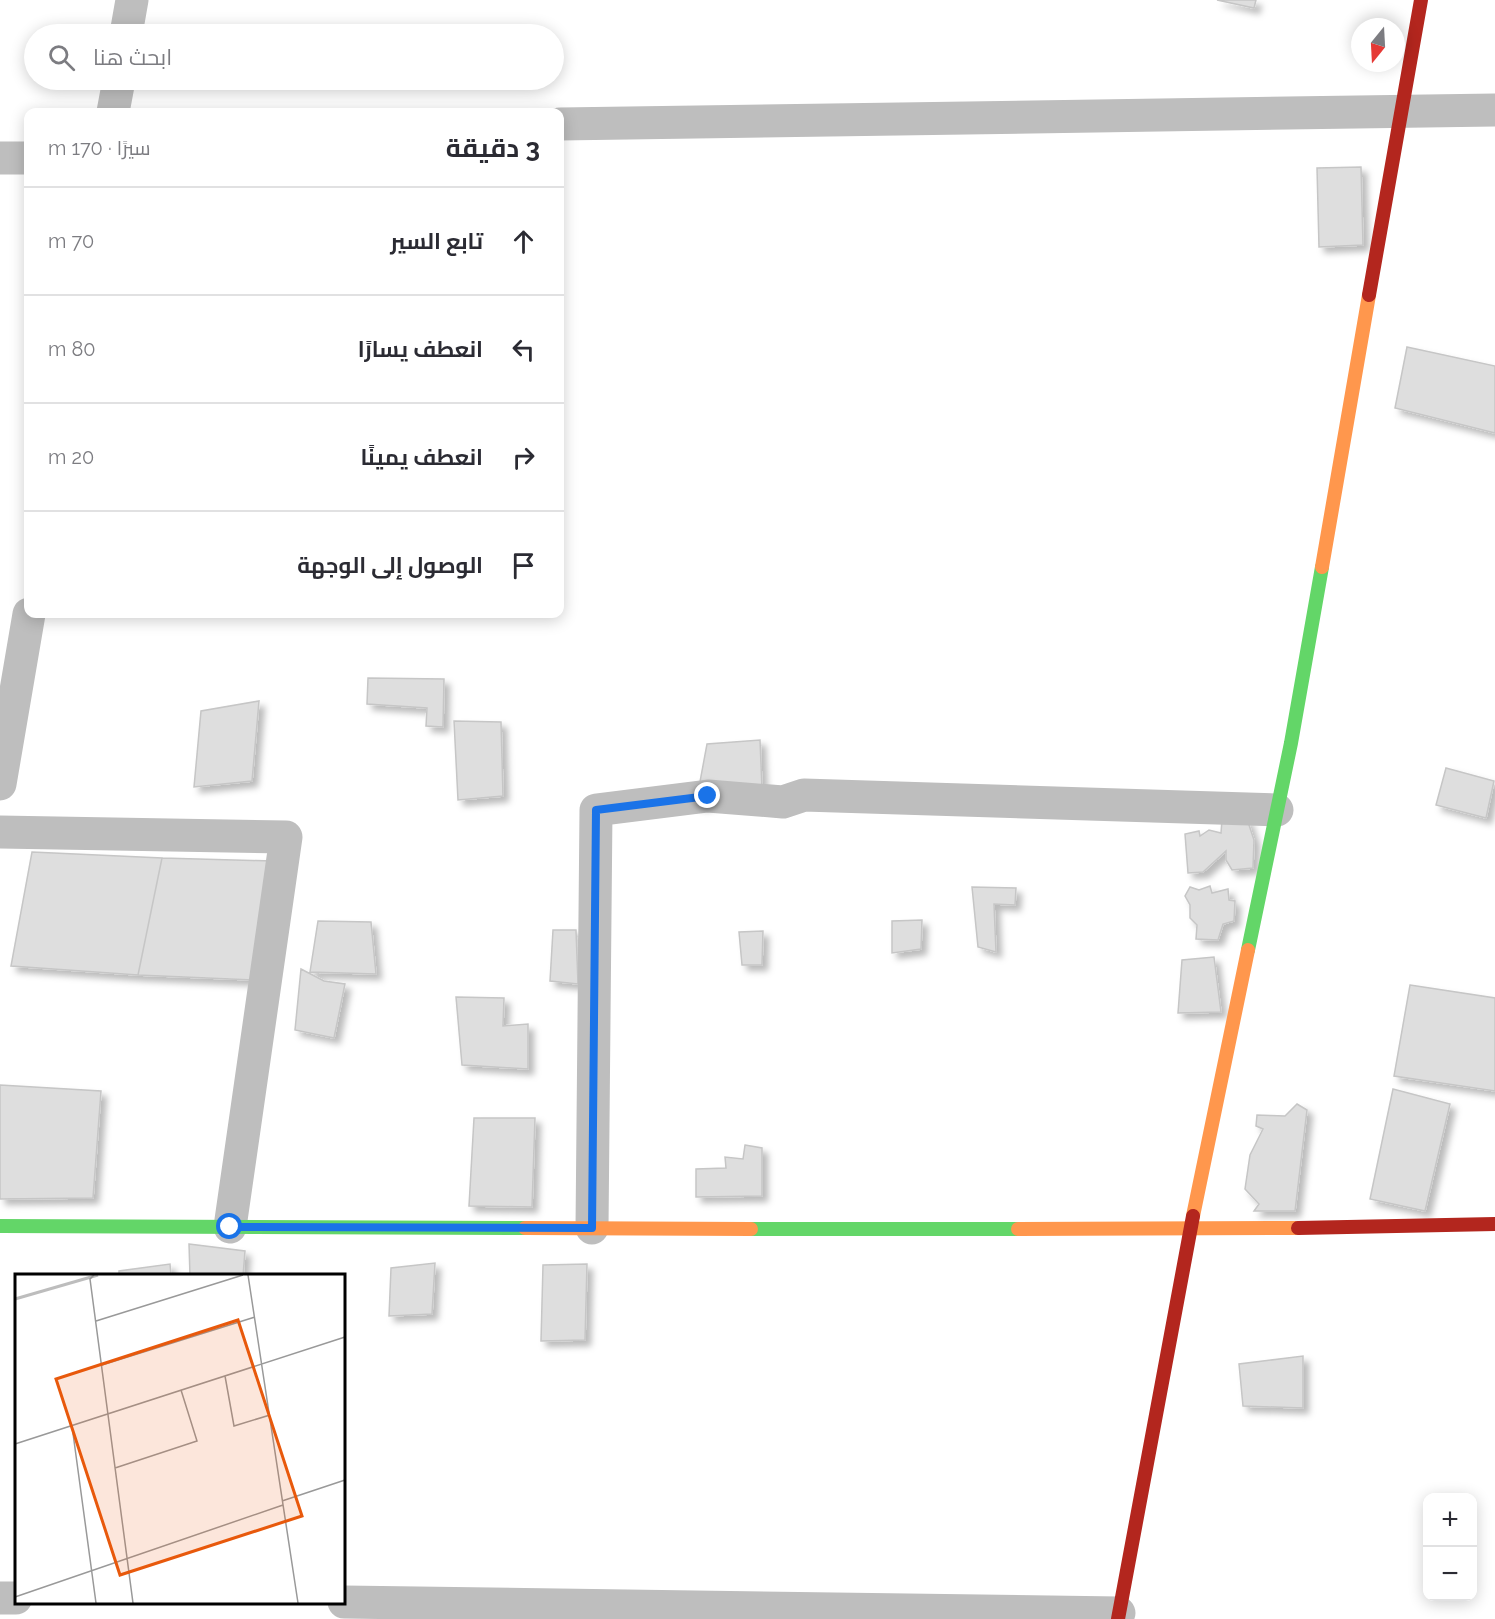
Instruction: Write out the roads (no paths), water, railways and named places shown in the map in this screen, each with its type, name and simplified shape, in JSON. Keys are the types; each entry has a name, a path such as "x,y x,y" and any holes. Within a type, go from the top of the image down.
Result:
{"street":[{"path":"128,24 132,0"},
{"path":"345,1602 1119,1616 1190,1230 1293,731 1421,0"},
{"path":"114,108 117,90"},
{"path":"564,124 1495,110"},
{"path":"0,158 24,158"},
{"path":"0,784 28,618"},
{"path":"592,1228 596,810 708,796 783,802 804,795 1277,810"},
{"path":"0,832 286,837 230,1227"},
{"path":"0,1226 1190,1230 1494,1218"}]}
